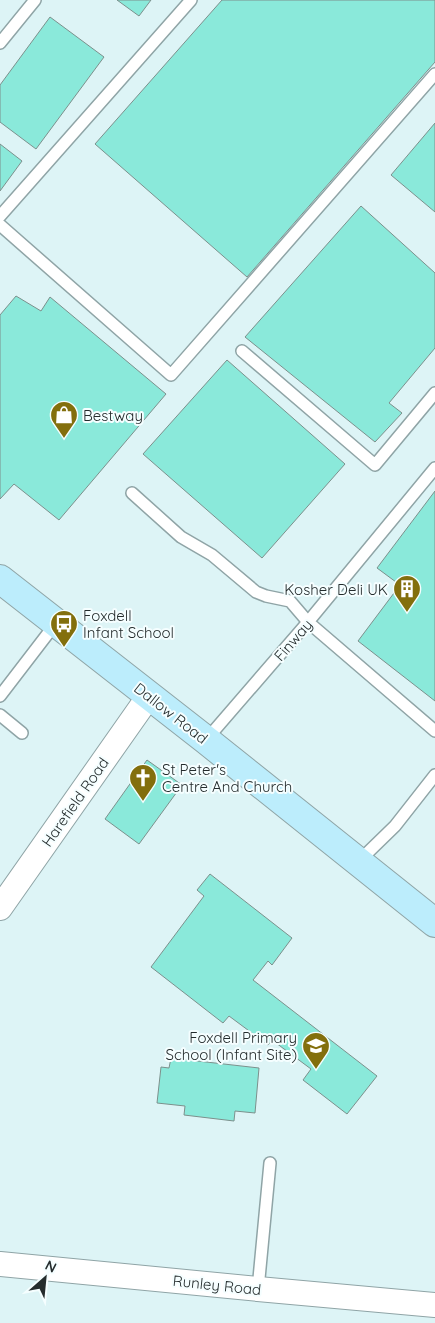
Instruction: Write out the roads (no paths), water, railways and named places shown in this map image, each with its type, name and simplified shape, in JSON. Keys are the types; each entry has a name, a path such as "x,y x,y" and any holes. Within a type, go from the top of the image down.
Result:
{"street":[{"name":"Dallow Road","path":"0,579 206,740 328,843 358,862 435,922"},
{"name":"Harefield Road","path":"3,898 150,696"},
{"name":"Runley Road","path":"0,1264 435,1305"}],"lane":[{"path":"0,43 35,0"},
{"path":"0,216 191,0"},
{"path":"0,225 171,375 435,74"},
{"path":"242,352 376,465 435,393"},
{"name":"Finway","path":"206,740 308,622 435,468"},
{"path":"132,493 181,537 212,555 256,592 290,601 308,622 435,731"},
{"path":"0,696 56,623"},
{"path":"0,715 22,733"},
{"path":"358,862 395,826 435,775"},
{"path":"258,1289 270,1163"}],"place":[{"name":"Bestway","path":"64,439"},
{"name":"Kosher Deli UK","path":"407,613"},
{"name":"Foxdell Infant School","path":"64,648"},
{"name":"St Peter's Centre And Church","path":"143,802"},
{"name":"Foxdell Primary School (Infant Site)","path":"316,1070"}]}
